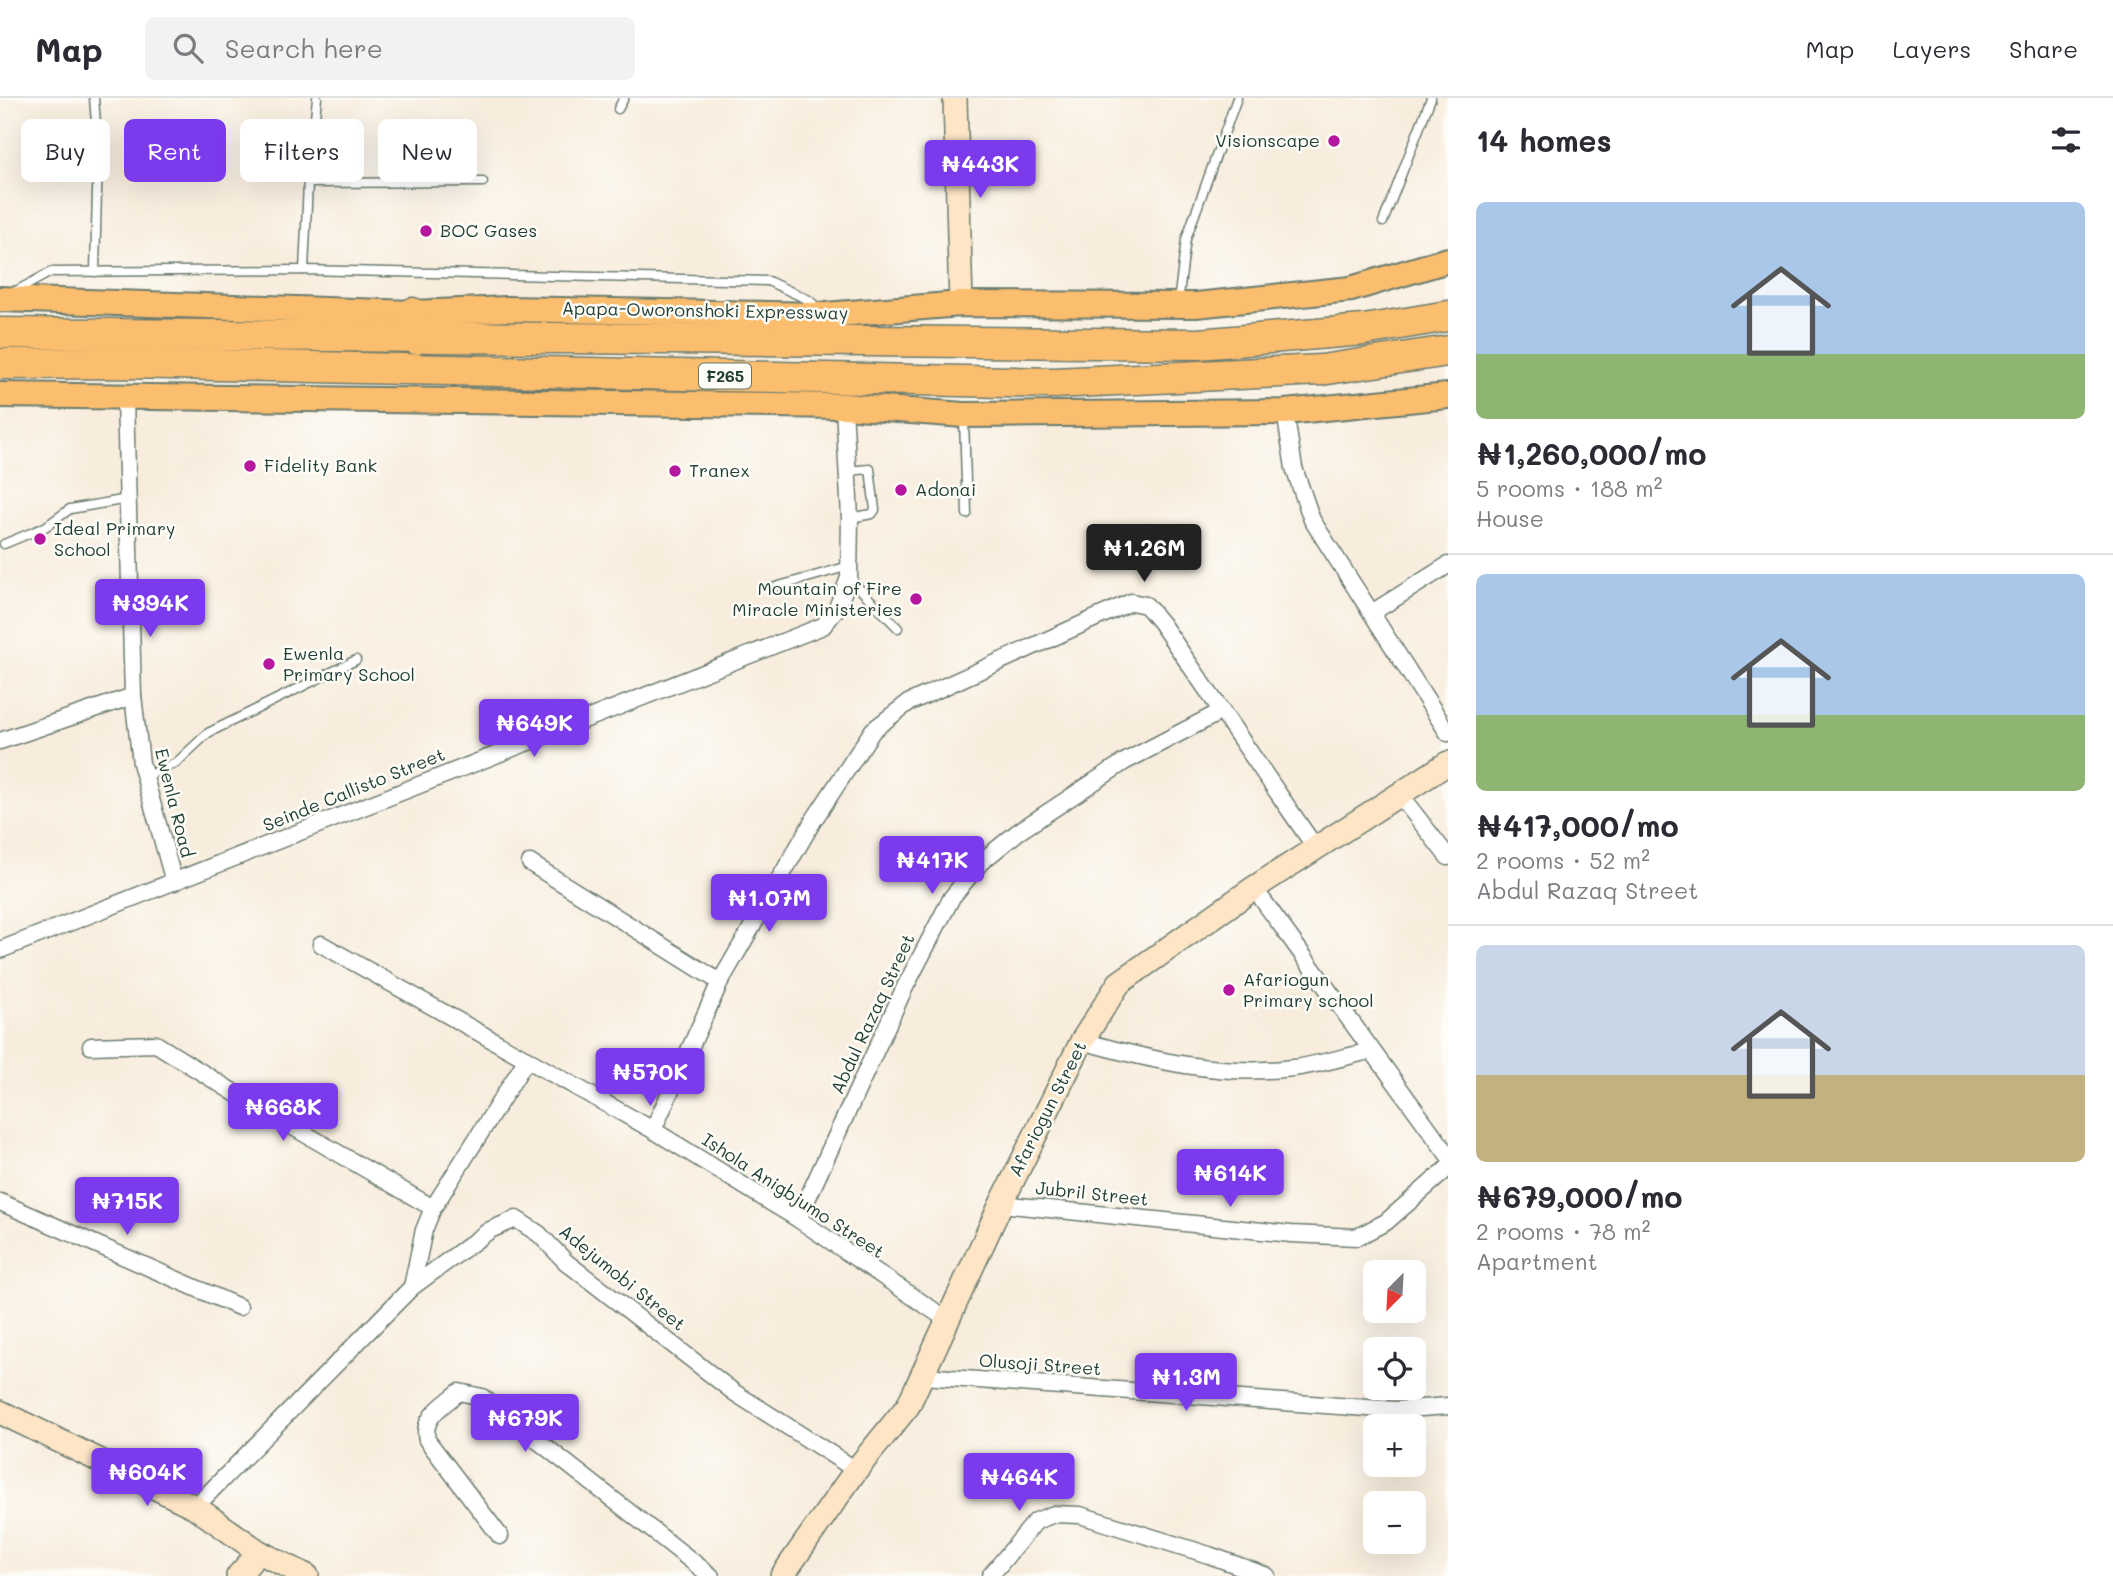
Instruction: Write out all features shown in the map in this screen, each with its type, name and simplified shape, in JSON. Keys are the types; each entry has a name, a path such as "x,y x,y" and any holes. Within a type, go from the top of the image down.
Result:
{"highway":[{"path":"1198,344 1364,317 1448,295"},
{"name":"Apapa-Oworonshoki Expressway","path":"0,333 415,326 1198,344 1364,330 1448,316"},
{"name":"F265","path":"0,364 124,363 1055,383 1321,370 1448,351"}],"main road":[{"name":"Apapa-Oworonshoki Expressway","path":"1,299 415,326 507,309 825,315 961,304 1178,306 1351,289 1448,260"},
{"path":"0,395 844,406 964,415 1285,412 1448,396"}],"street":[{"path":"955,98 961,304"},
{"name":"Ewenla Road","path":"125,398 134,696 145,777 174,882"},
{"name":"Seinde Callisto Street","path":"0,950 823,626 835,610 849,572 850,518 844,406"},
{"path":"1285,412 1294,468 1312,520 1448,733"},
{"path":"1373,612 1448,565"},
{"path":"653,1130 720,982 813,821 873,730 908,703 1137,601 1146,605 1161,623 1315,848"},
{"path":"0,741 134,696"},
{"name":"Abdul Razaq Street","path":"798,1219 904,989 952,897 981,862 1018,832 1124,762 1220,712"},
{"name":"Afariogun Street","path":"782,1576 856,1470 908,1406 1001,1204 1082,1041 1119,983 1254,888 1448,763"},
{"path":"1399,794 1448,857"},
{"path":"530,863 720,982"},
{"path":"1254,888 1448,1155"},
{"name":"Ishola Anigbjumo Street","path":"321,944 653,1130 798,1219 949,1321"},
{"path":"1082,1041 1156,1061 1219,1069 1293,1068 1371,1051"},
{"path":"91,1046 156,1044 238,1096 433,1208"},
{"path":"412,1287 424,1230 433,1208 527,1059"},
{"name":"Jubril Street","path":"1001,1204 1291,1234 1357,1237 1386,1222 1448,1168"},
{"path":"0,1202 239,1307"},
{"name":"Adejumobi Street","path":"195,1507 412,1287 489,1230 508,1220 523,1221 566,1262 736,1393 856,1470"},
{"name":"Olusoji Street","path":"923,1376 1395,1410 1448,1406"},
{"path":"500,1536 427,1440 426,1421 459,1392 482,1397 711,1576"},
{"path":"0,1412 195,1507 259,1552 307,1576"},
{"path":"990,1576 1036,1521 1054,1514 1080,1515 1267,1576"},
{"path":"237,1576 259,1552"}],"lane":[{"path":"94,98 98,149 95,272"},
{"path":"304,270 308,183 317,98"},
{"path":"618,109 624,98"},
{"path":"1178,306 1186,239 1237,98"},
{"path":"1383,222 1431,98"},
{"path":"308,183 484,182"},
{"path":"1,299 51,272 304,270 768,281 810,299 825,315"},
{"path":"964,415 967,514"},
{"path":"846,471 872,471 875,510 872,514 850,518"},
{"path":"4,544 45,527 70,509 128,499"},
{"path":"772,588 849,572 898,628"},
{"path":"145,777 176,763 208,733 356,660"}],"place":[{"name":"Visionscape","path":"1334,141"},
{"name":"BOC Gases","path":"426,231"},
{"name":"Fidelity Bank","path":"250,466"},
{"name":"Tranex","path":"675,471"},
{"name":"Adonai","path":"901,490"},
{"name":"Ideal Primary School","path":"40,539"},
{"name":"Mountain of Fire Miracle Ministeries","path":"916,599"},
{"name":"Ewenla Primary School","path":"269,664"},
{"name":"Afariogun Primary school","path":"1229,990"}]}
